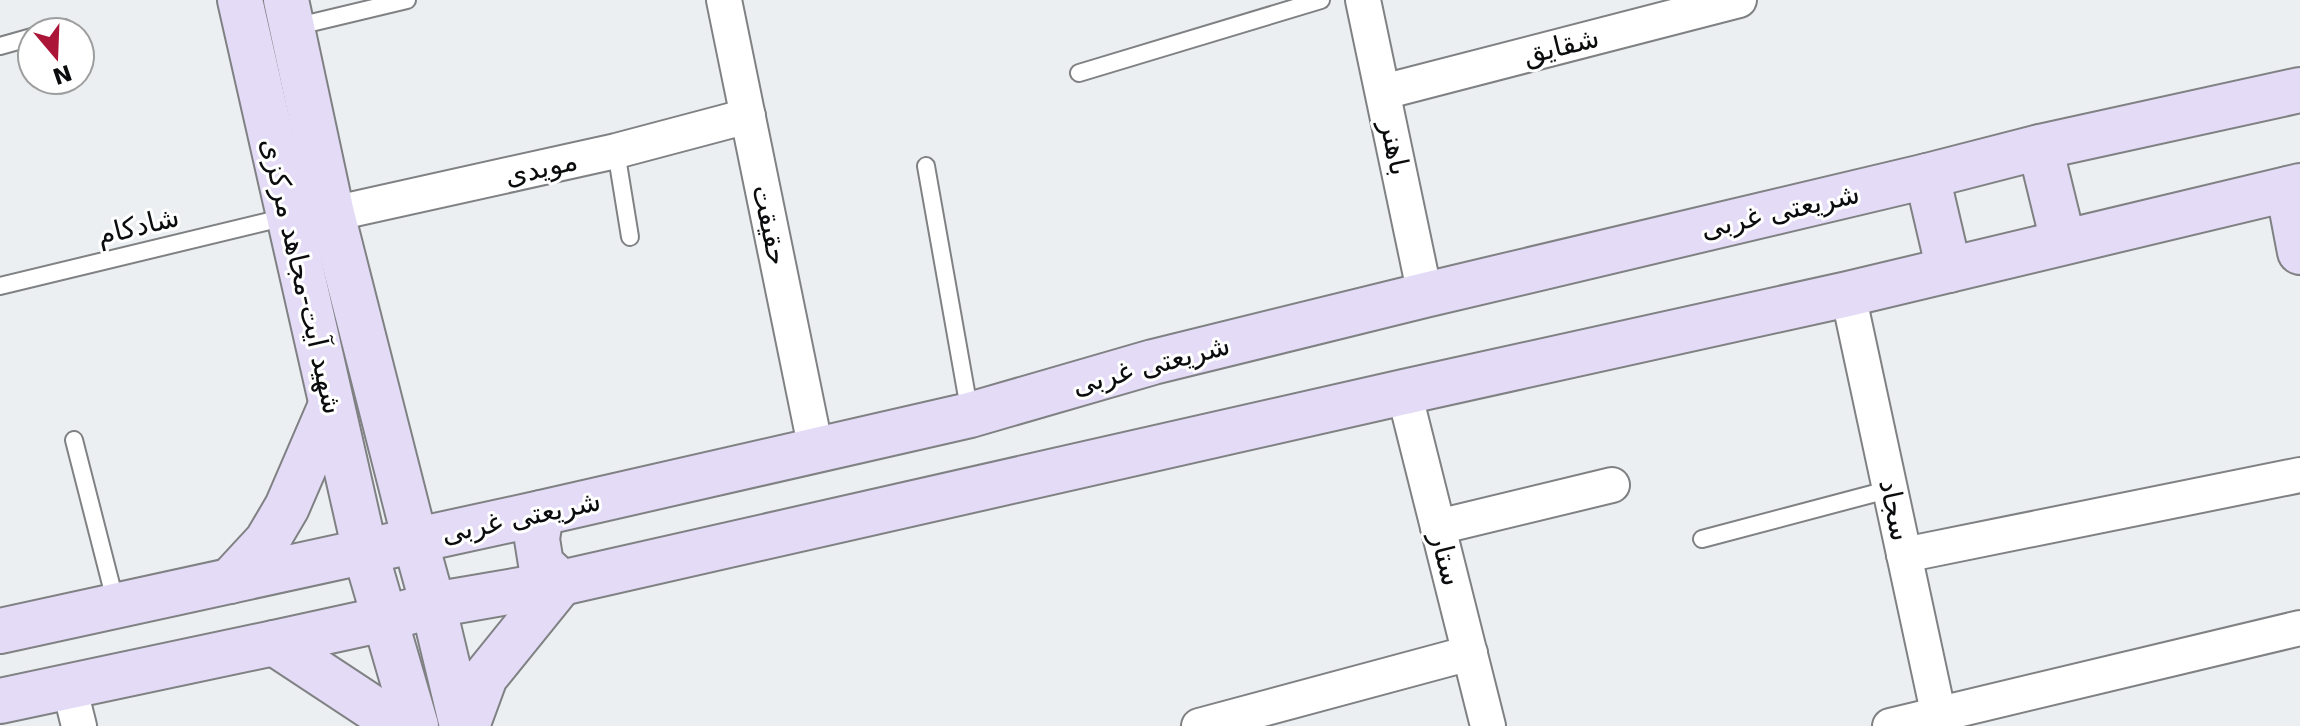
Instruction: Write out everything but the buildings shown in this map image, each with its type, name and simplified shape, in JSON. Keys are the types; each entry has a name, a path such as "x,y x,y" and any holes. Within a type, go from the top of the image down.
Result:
{"main road":[{"name":"شهید آیت-مجاهد مرکزی","path":"240,0 365,551 416,726"},
{"name":"شهید آیت-مجاهد مرکزی","path":"289,14 332,214 464,726"},
{"name":"شریعتی غربی","path":"0,631 541,513 970,415 1153,362 1425,295 2040,147 2300,90"},
{"path":"2040,147 2063,241"},
{"path":"1927,176 1949,270"},
{"path":"0,701 74,706 274,643 433,605 561,583 1848,294 2294,188 2300,252"},
{"path":"230,581 267,541 287,507 331,405"},
{"path":"541,513 537,539 541,564 561,583"},
{"path":"464,726 485,677 561,583"},
{"path":"274,643 400,726"}],"street":[{"name":"حقیقت","path":"724,0 816,450"},
{"name":"باهنر","path":"1363,0 1425,295"},
{"name":"شقایق","path":"1383,92 1739,0"},
{"name":"مویدی","path":"332,214 616,151 748,116"},
{"name":"سجاد","path":"1848,294 1940,721"},
{"name":"ستار","path":"1404,392 1488,726"},
{"path":"1904,555 2300,475"},
{"path":"1438,527 1612,485"},
{"path":"1890,726 1940,721 2300,628"},
{"path":"1199,726 1470,653"}],"lane":[{"path":"289,14 407,0"},
{"path":"1079,73 1321,0"},
{"path":"616,151 630,237"},
{"path":"926,166 970,415"},
{"name":"شادکام","path":"0,286 289,216"},
{"path":"74,440 117,606"},
{"path":"1702,539 1891,489"}]}
